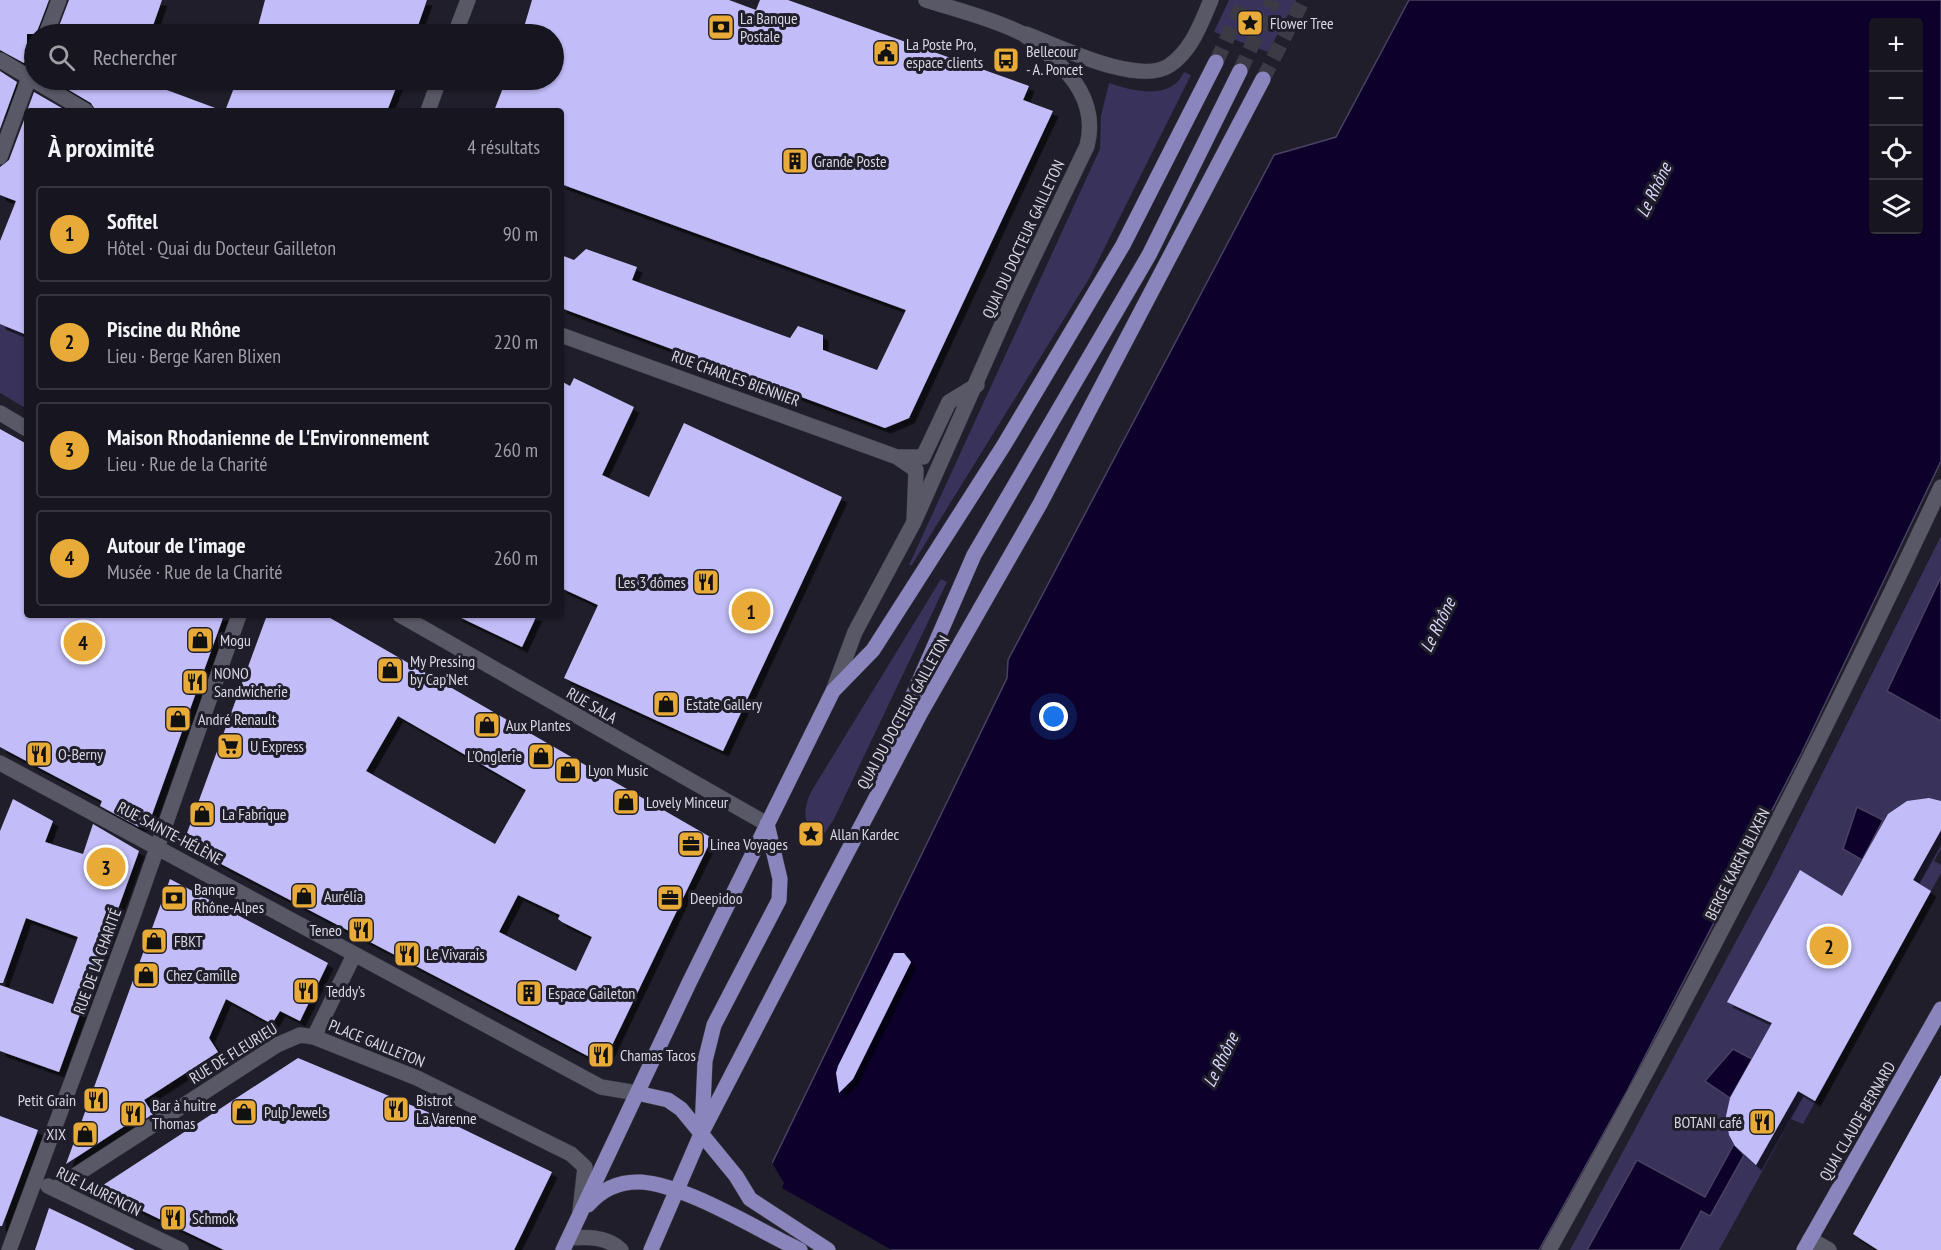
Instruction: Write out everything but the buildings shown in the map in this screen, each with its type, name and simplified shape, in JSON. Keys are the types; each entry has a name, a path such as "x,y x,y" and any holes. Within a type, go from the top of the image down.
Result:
{"main road":[{"name":"QUAI DU DOCTEUR GAILLETON","path":"566,1244 833,691 873,650 1004,445 1123,245 1216,62"},
{"name":"QUAI DU DOCTEUR GAILLETON","path":"829,887 974,555 1149,255 1240,71"},
{"name":"QUAI DU DOCTEUR GAILLETON","path":"651,1250 701,1134 829,887 920,714 1040,504 1263,79"},
{"name":"QUAI DU DOCTEUR GAILLETON","path":"701,1134 705,1061 714,1026 779,900 780,879 767,824"},
{"name":"QUAI CLAUDE BERNARD","path":"1807,1244 1941,1009"},
{"path":"638,1093 668,1100 681,1109 736,1176 750,1199 828,1250"},
{"name":"QUAI DU DOCTEUR GAILLETON","path":"580,1214 596,1196 610,1186 642,1182 677,1191"},
{"path":"677,1191 800,1250"}],"street":[{"path":"50,24 59,0"},
{"path":"459,24 468,0"},
{"path":"926,0 1112,66 1131,71 1148,72 1169,66 1184,51 1196,35 1211,0"},
{"name":"QUAI DU DOCTEUR GAILLETON","path":"833,691 855,632 914,522 977,385 1010,306 1087,146 1091,133 1089,110 1080,88 1065,67 1020,32"},
{"path":"0,60 24,68"},
{"path":"0,157 25,90"},
{"path":"58,90 82,108"},
{"path":"429,108 435,90"},
{"name":"RUE CHARLES BIENNIER","path":"564,336 897,456 916,470 914,522"},
{"name":"RUE CHARLES BIENNIER","path":"897,456 923,457 949,402 977,385"},
{"path":"0,413 24,427"},
{"name":"BERGE KAREN BLIXEN","path":"1550,1250 1654,1061 1787,806 1861,658 1941,487"},
{"name":"RUE DE LA CHARITÉ","path":"9,1250 158,846 238,618"},
{"name":"RUE SALA","path":"405,618 767,824"},
{"name":"RUE SAINTE-HÉLÈNE","path":"0,763 158,846 354,955"},
{"path":"354,955 601,1087 638,1093"},
{"name":"PLACE GAILLETON","path":"354,955 314,1037 417,1078 571,1154 585,1167 580,1214"},
{"name":"RUE DE FLEURIEU","path":"54,1189 289,1038 300,1035 314,1037"},
{"name":"RUE LAURENCIN","path":"35,1181 181,1250"},
{"name":"QUAI DU DOCTEUR GAILLETON","path":"566,1244 591,1237 613,1243 621,1250"},
{"path":"1807,1244 1829,1250"}],"shaded area":[{"path":"1229,0 1296,0 1268,52 1214,32"},
{"path":"1184,72 1191,75 1090,277 912,565 909,565 1100,149 1101,116 1109,83 1140,91 1161,90 1178,81"},
{"path":"0,324 24,334 24,407 0,393"},
{"path":"1941,536 1941,849 1934,861 1941,865 1941,873 1803,1124 1791,1119 1719,1250 1570,1250 1769,880"},
{"path":"941,579 947,582 834,819 820,840 807,824 805,812 811,792"}],"water":[{"name":"Le Rhône","path":"1409,0 1941,0 1941,461 1801,754 1627,1091 1539,1250 730,1250 1007,678 1008,660 1274,155 1336,137"},
{"path":"1941,577 1941,721 1887,691"},
{"path":"1857,807 1883,820 1862,860 1843,849"},
{"path":"1733,1049 1752,1059 1730,1098 1705,1081"},
{"path":"1734,1144 1744,1155 1710,1216 1701,1211 1680,1250 1587,1250 1637,1160 1705,1197"}],"pier":[{"path":"771,1161 784,1183 782,1188 892,1250 727,1250"}],"tunnel":[{"path":"1216,62 1245,0"},
{"path":"1240,71 1273,0"},
{"path":"1263,79 1303,0"}],"place":[{"name":"Flower Tree","path":"1250,23"},
{"name":"La Banque Postale","path":"721,27"},
{"name":"La Poste Pro, espace clients","path":"886,53"},
{"name":"Bellecour - A. Poncet","path":"1006,60"},
{"name":"Grande Poste","path":"795,161"},
{"name":"Les 3 dômes","path":"706,582"},
{"name":"Sofitel","path":"751,611"},
{"name":"Mogu","path":"200,640"},
{"name":"Autour de l’image","path":"83,642"},
{"name":"My Pressing by Cap'Net","path":"390,670"},
{"name":"NONO Sandwicherie","path":"195,682"},
{"name":"Estate Gallery","path":"666,704"},
{"name":"André Renault","path":"178,719"},
{"name":"Aux Plantes","path":"487,725"},
{"name":"U Express","path":"230,746"},
{"name":"O-Berny","path":"39,754"},
{"name":"L'Onglerie","path":"541,756"},
{"name":"Lyon Music","path":"568,770"},
{"name":"Lovely Minceur","path":"626,802"},
{"name":"La Fabrique","path":"202,814"},
{"name":"Allan Kardec","path":"811,834"},
{"name":"Linea Voyages","path":"691,844"},
{"name":"Maison Rhodanienne de L'Environnement","path":"106,867"},
{"name":"Aurélia","path":"304,896"},
{"name":"Banque Rhône-Alpes","path":"174,898"},
{"name":"Deepidoo","path":"670,898"},
{"name":"Teneo","path":"361,930"},
{"name":"FBKT","path":"154,941"},
{"name":"Piscine du Rhône","path":"1829,946"},
{"name":"Le Vivarais","path":"407,954"},
{"name":"Chez Camille","path":"146,975"},
{"name":"Teddy’s","path":"306,991"},
{"name":"Espace Gaileton","path":"529,993"},
{"name":"Chamas Tacos","path":"601,1055"},
{"name":"Petit Grain","path":"96,1100"},
{"name":"Bistrot La Varenne","path":"396,1109"},
{"name":"Pulp Jewels","path":"244,1112"},
{"name":"Bar à huitre Thomas","path":"133,1114"},
{"name":"BOTANI café","path":"1762,1122"},
{"name":"XIX","path":"85,1134"},
{"name":"Schmok","path":"173,1218"}]}
